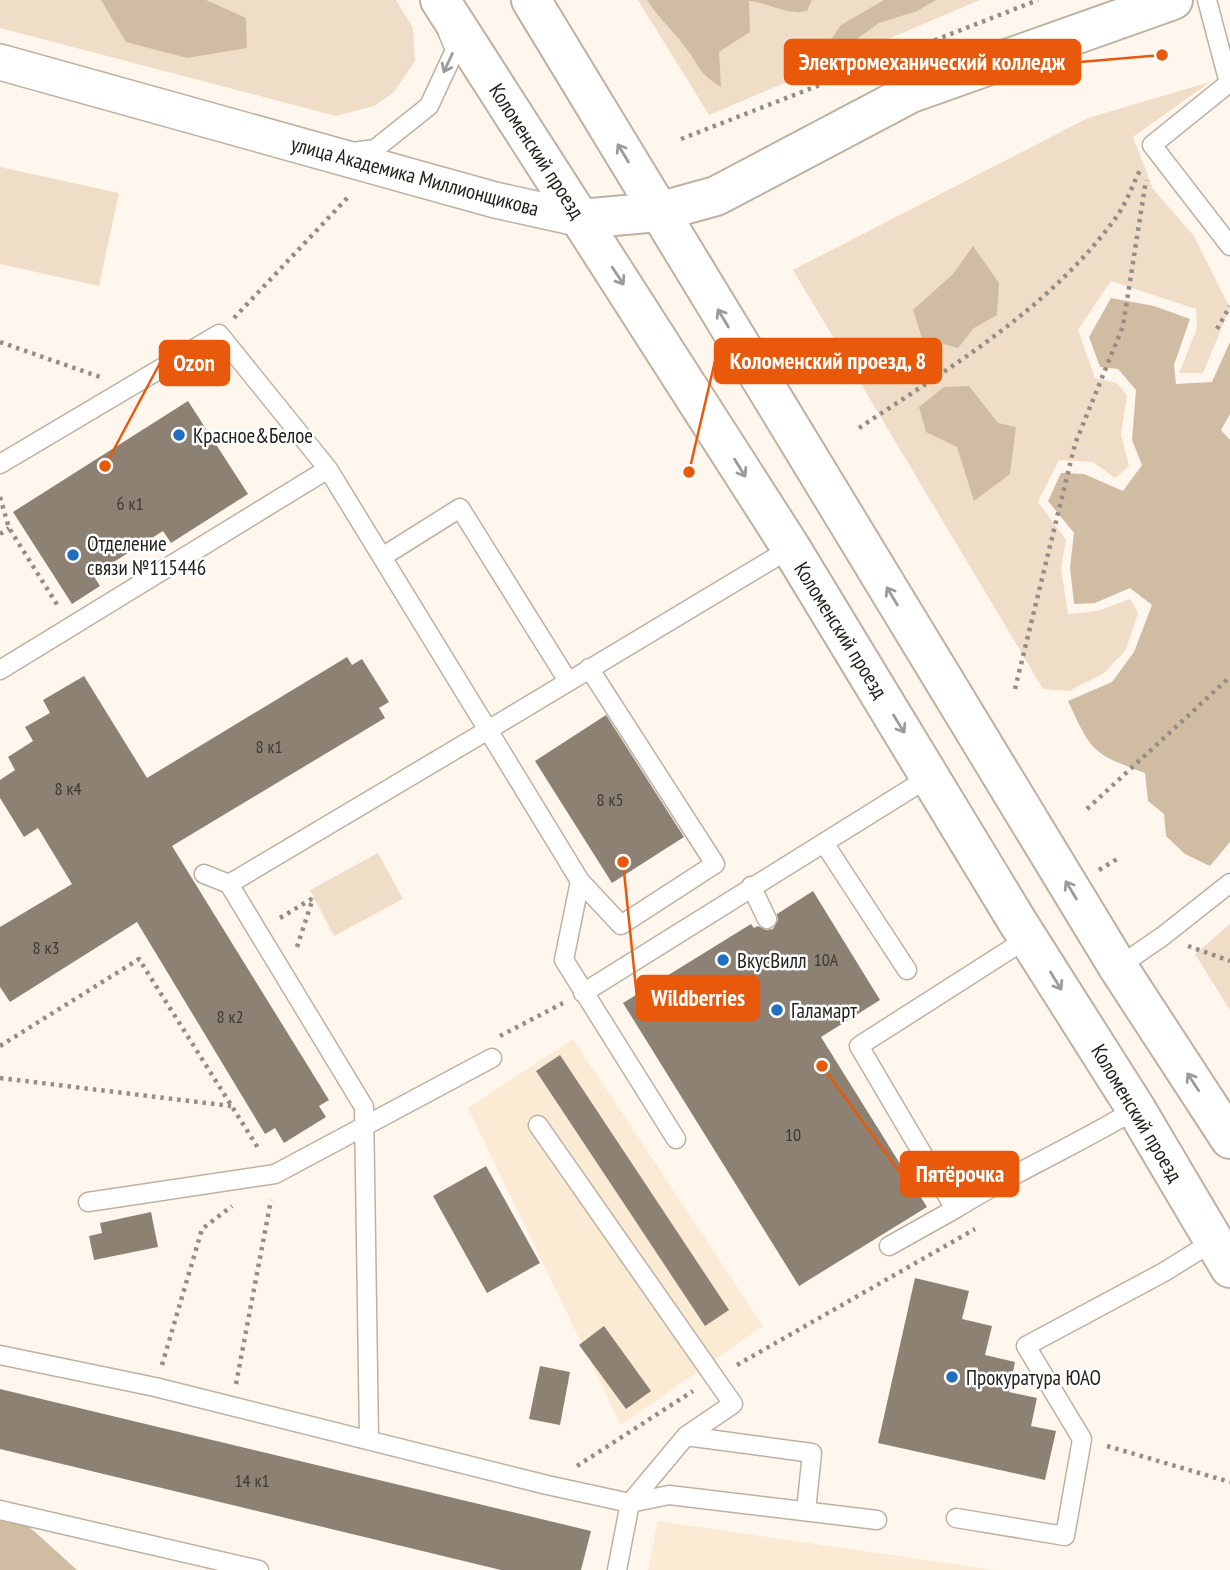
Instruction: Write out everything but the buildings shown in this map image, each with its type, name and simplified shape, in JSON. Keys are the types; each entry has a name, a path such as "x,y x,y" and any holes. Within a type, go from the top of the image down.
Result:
{"main road":[{"name":"Коломенский проезд","path":"438,0 582,219 791,548 1028,938 1225,1247"},
{"path":"531,0 1118,967 1230,1139"},
{"name":"улица Академика Миллионщикова","path":"582,219 658,212 716,196 911,93 1173,0"}],"street":[{"name":"улица Академика Миллионщикова","path":"0,62 495,200 582,219"}],"lane":[{"path":"336,155 375,149 429,106 454,50 438,0"},
{"path":"1207,0 1229,83 1152,145 1230,246"},
{"path":"0,464 219,334 328,469 580,880 621,925 715,864 589,668"},
{"path":"0,670 328,469"},
{"path":"382,557 460,508 568,681"},
{"path":"229,884 791,548"},
{"path":"583,993 931,776"},
{"path":"824,843 906,970"},
{"path":"204,874 229,884 364,1107 369,1439"},
{"path":"580,880 564,960 676,1139"},
{"path":"1118,967 1163,936 1230,883"},
{"path":"751,886 767,919"},
{"path":"955,1209 859,1046 1028,938"},
{"path":"88,1202 275,1174 365,1129 492,1058"},
{"path":"889,1246 1001,1180 1081,1143 1136,1109"},
{"path":"538,1125 733,1404 686,1436 630,1503 617,1570"},
{"path":"956,1518 1065,1536 1082,1439 1026,1346 1164,1272 1225,1247"},
{"path":"0,1355 155,1387 547,1485 630,1503 669,1495 877,1520"},
{"path":"686,1436 812,1453 806,1511"},
{"path":"0,1510 258,1570"}],"path":[{"path":"681,139 1038,0"},
{"path":"859,428 997,336 1077,265 1119,214 1152,145"},
{"path":"1015,689 1075,444 1123,326 1152,145"},
{"path":"219,334 351,194"},
{"path":"1217,329 1230,306"},
{"path":"0,342 127,387"},
{"path":"0,496 9,528 71,627"},
{"path":"0,534 9,528"},
{"path":"1087,809 1230,677"},
{"path":"258,932 313,898 287,979"},
{"path":"1163,936 1230,961"},
{"path":"0,1046 139,959 275,1174 231,1406"},
{"path":"0,1079 232,1106"},
{"path":"155,1387 202,1229 233,1206"},
{"path":"547,1485 713,1378 973,1231"},
{"path":"1134,1454 1230,1482"}],"shaded area":[{"path":"0,0 396,0 413,28 415,61 393,93 374,106 336,116 0,28"},
{"path":"101,0 206,0 246,18 247,48 187,58 126,42"},
{"path":"638,0 980,0 709,115"},
{"path":"647,0 812,0 807,11 800,12 749,1 750,32 719,52 721,87 703,73"},
{"path":"884,0 936,0 917,11 879,23 853,42 823,51 841,25"},
{"path":"1210,82 1133,137 1153,189 1194,236 1230,308 1203,373 1179,373 1197,328 1196,309 1111,281 1078,330 1095,378 1117,383 1127,395 1121,435 1129,466 1115,478 1093,462 1059,460 1038,502 1066,540 1061,568 1068,614 1097,611 1130,599 1138,613 1126,650 1103,674 1069,691 1043,689 793,270 1088,118"},
{"path":"0,167 119,193 99,286 0,264"},
{"path":"973,246 999,283 997,315 974,328 958,348 922,338 913,310 953,274"},
{"path":"1111,298 1154,306 1190,319 1174,365 1176,384 1212,382 1230,342 1230,414 1221,430 1230,440 1230,842 1210,866 1185,854 1166,836 1164,814 1148,801 1145,773 1114,761 1096,749 1083,731 1068,701 1112,682 1134,652 1152,605 1130,588 1095,603 1074,604 1070,567 1074,533 1048,501 1061,473 1084,474 1123,491 1142,465 1132,440 1136,390 1118,369 1100,367 1089,337"},
{"path":"969,386 998,423 1016,427 1010,474 974,501 957,447 926,432 919,407 944,387"},
{"path":"378,853 403,899 334,936 310,890"},
{"path":"1230,924 1230,1010 1195,954"},
{"path":"573,1039 763,1326 621,1425 468,1108"},
{"path":"0,1507 24,1522 77,1570 0,1570"},
{"path":"658,1521 994,1570 648,1570"}],"place":[{"name":"Электромеханический колледж","path":"1162,55"},
{"name":"Красное&Белое","path":"179,435"},
{"name":"Ozon","path":"105,466"},
{"name":"Коломенский проезд, 8","path":"689,472"},
{"name":"Отделение связи №115446","path":"73,555"},
{"name":"Wildberries","path":"623,862"},
{"name":"ВкусВилл","path":"723,960"},
{"name":"Галамарт","path":"777,1010"},
{"name":"Пятёрочка","path":"822,1066"},
{"name":"Прокуратура ЮАО","path":"952,1377"}]}
